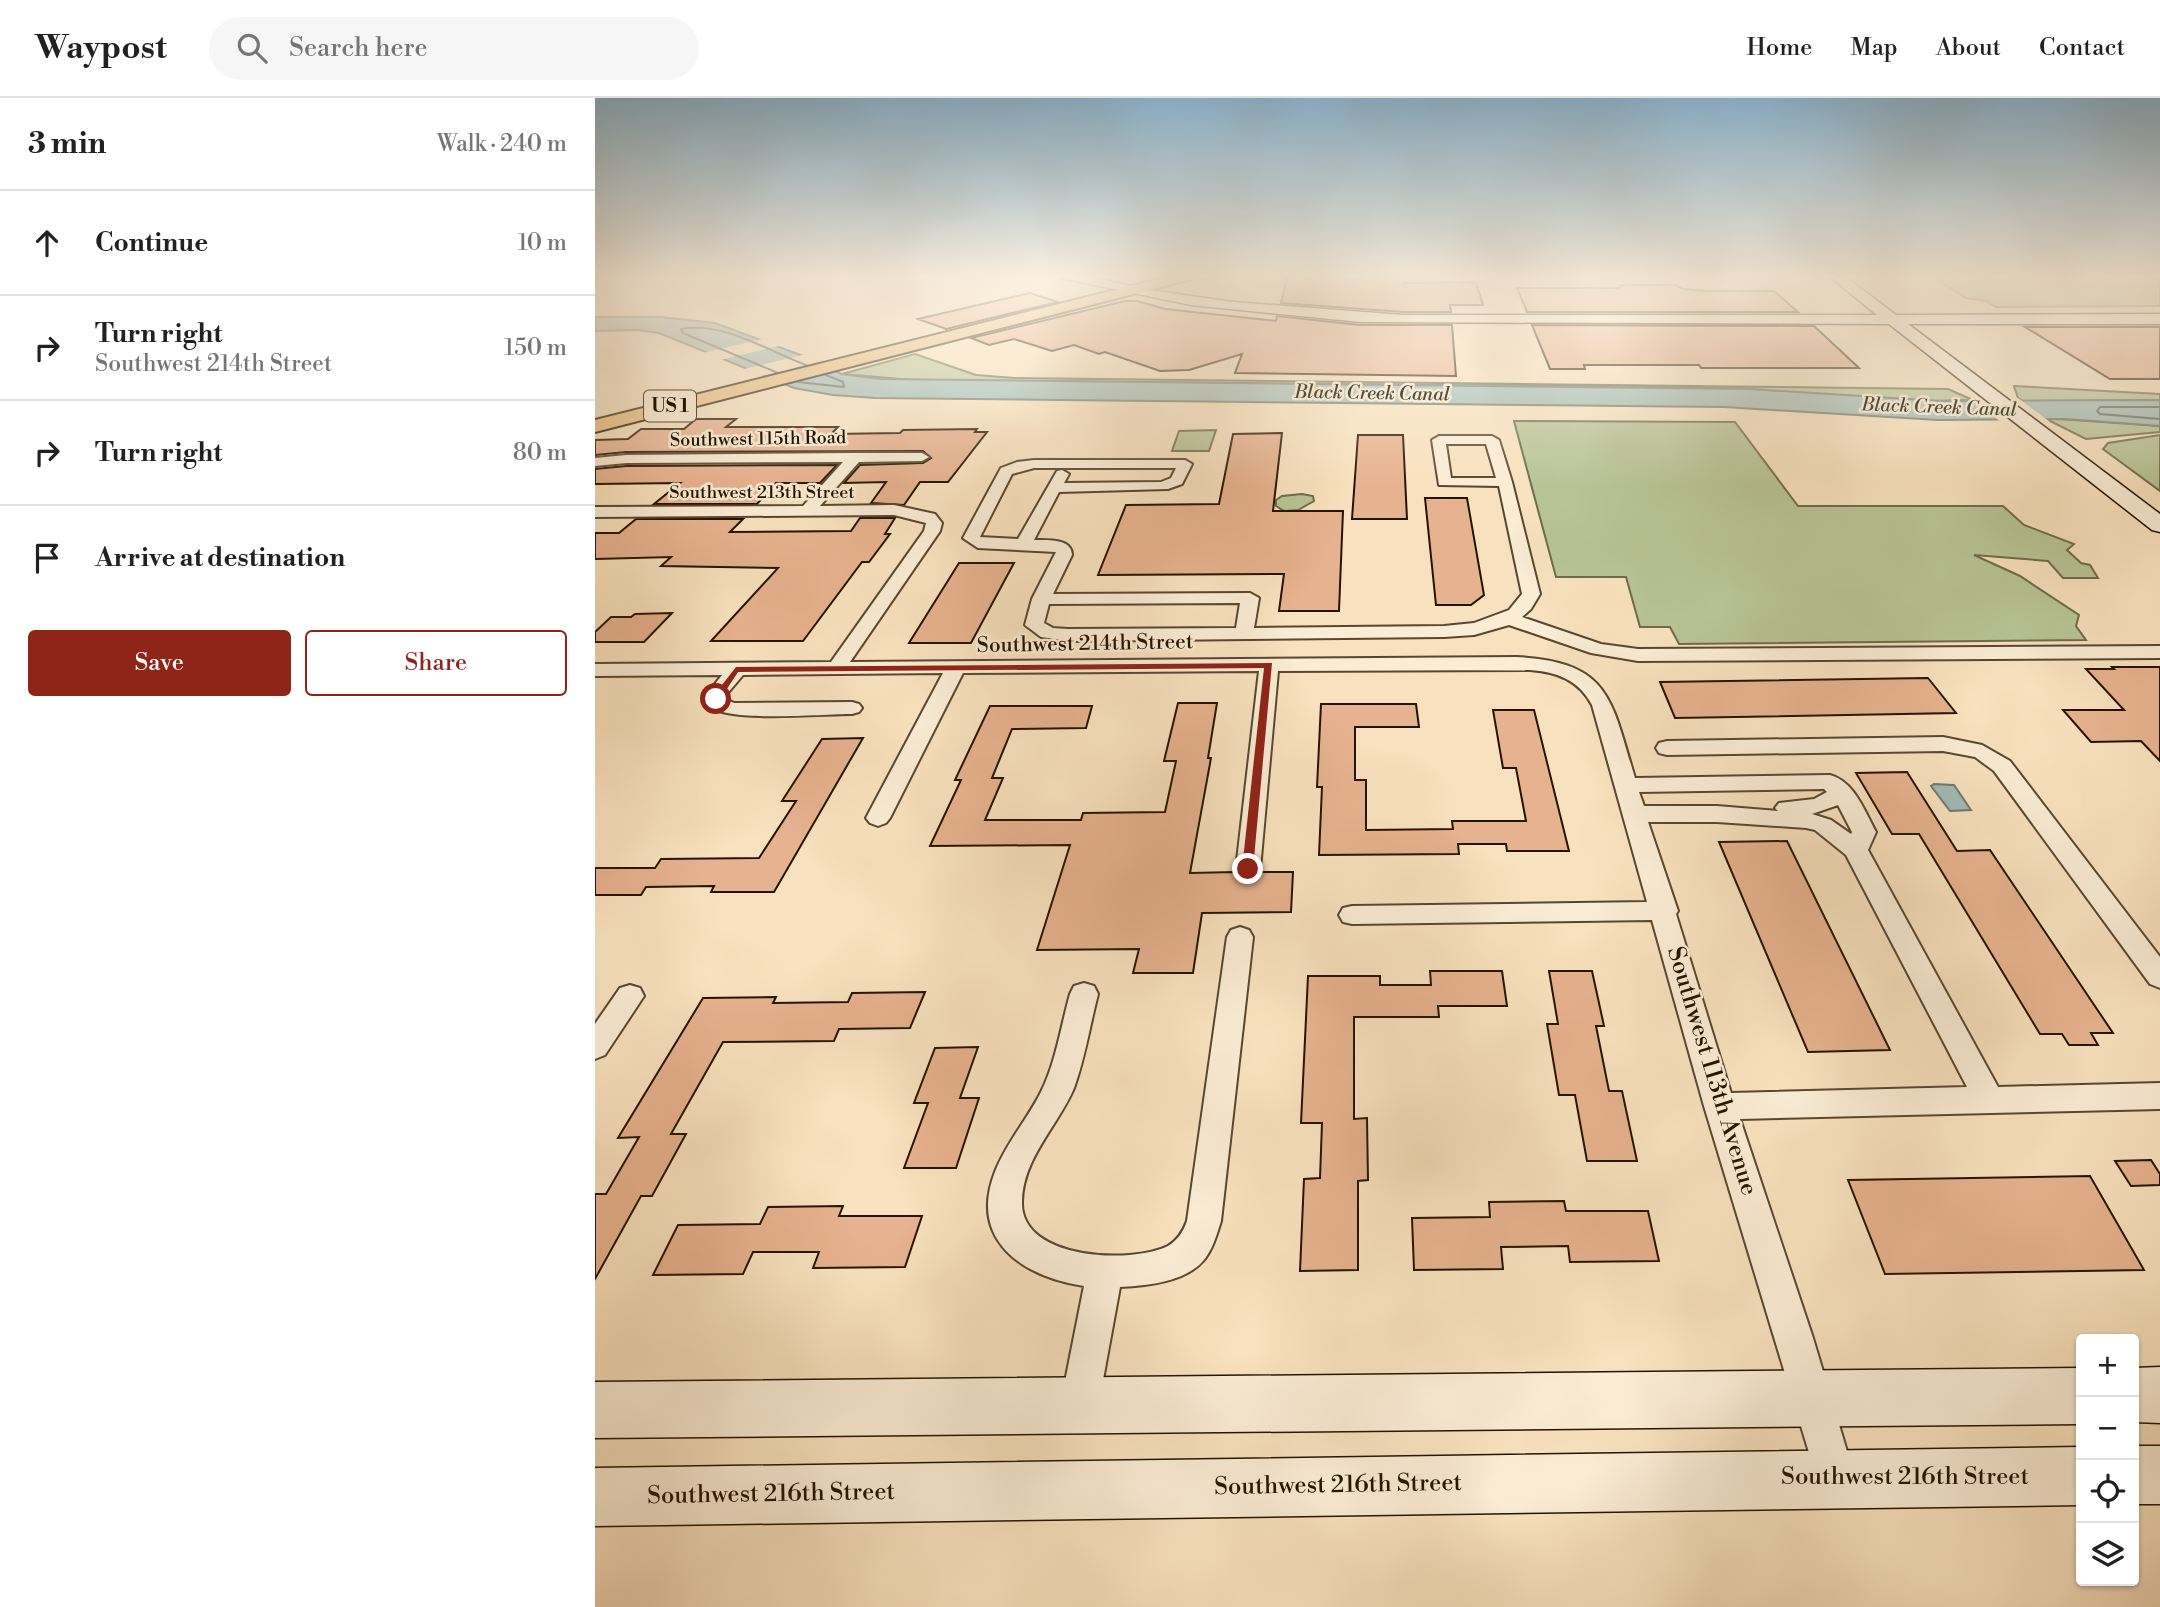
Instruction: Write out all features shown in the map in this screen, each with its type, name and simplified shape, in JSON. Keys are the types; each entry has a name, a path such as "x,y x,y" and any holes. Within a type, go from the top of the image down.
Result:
{"highway":[{"name":"US 1","path":"595,426 742,383 887,345"},
{"name":"US 1","path":"595,414 742,383"}],"main road":[{"path":"1927,345 2160,524"},
{"path":"2139,1395 2160,1395"},
{"path":"595,1410 2076,1396"},
{"path":"2139,1475 2160,1475"},
{"name":"Southwest 216th Street","path":"595,1497 2076,1476"}],"street":[{"path":"807,511 855,457"},
{"name":"Southwest 115th Road","path":"595,462 922,457"},
{"path":"1023,544 1068,464"},
{"path":"1055,488 1163,486 1177,481 1185,464 1024,465 1006,471 971,535 972,540 978,543 1053,545 1064,549 1064,555 1041,599 1034,625 1048,633 1462,631 1506,618 1523,609 1531,594 1505,482"},
{"name":"Southwest 213th Street","path":"595,512 894,510 929,517 934,523 932,531 835,670"},
{"path":"1041,599 1250,598 1244,633"},
{"path":"1506,618 1598,649 1637,655 2160,652"},
{"name":"Southwest 214th Street","path":"595,670 1531,663 1553,666 1575,674"},
{"path":"1248,869 1269,665"},
{"path":"878,818 955,669"},
{"path":"736,670 717,694 717,703 723,707 852,708"},
{"name":"Southwest 113th Avenue","path":"1575,674 1590,684 1598,695 1665,911 1720,1106 1835,1478"},
{"path":"1667,748 1952,745 1969,748 1992,758 2001,766 2160,978"},
{"path":"1813,746 1864,832 1856,850"},
{"path":"1625,785 1836,787"},
{"path":"1717,814 1744,808 1802,808 1822,804 1834,800 1836,787"},
{"path":"1634,814 1717,814 1816,822 1856,850 1989,1100"},
{"path":"1352,915 1665,911"},
{"path":"1084,994 1058,1088 1012,1165 1005,1208 1010,1227 1019,1242 1033,1254 1055,1265 1104,1271 1155,1267 1188,1252 1204,1221 1240,937"},
{"path":"595,1047 629,996"},
{"path":"1720,1106 2160,1096"},
{"path":"1079,1407 1104,1271"}],"green space":[{"path":"915,354 976,375 1015,378 1948,389 1973,400 1924,401 1730,388 912,380 842,374"},
{"path":"2014,386 2160,394 2160,400 2023,401 2018,398"},
{"path":"2044,418 2160,426 2160,432 2086,439"},
{"path":"1514,421 1735,422 1798,506 2003,506 2024,525 2074,544 2067,550 2081,563 2090,565 2098,578 2063,578 2048,561 1974,555 2020,576 2079,615 2076,626 2086,640 1679,644 1670,627 1640,627 1626,577 1556,577"},
{"path":"1216,430 1209,451 1172,451 1179,431"},
{"path":"2160,435 2160,491 2103,449 2108,443"},
{"path":"1282,496 1313,496 1314,501 1298,510 1284,511 1276,506 1276,500"}],"water":[{"name":"Black Creek Canal","path":"689,345 775,345 819,362 841,374 881,379 1750,389 1940,401 2160,400 2160,426 2066,419 1938,420 1724,407 875,398 833,395 794,388"},
{"path":"1954,785 1971,810 1950,811 1931,786"}],"pier":[{"path":"735,345 781,345 720,360 702,353"},
{"path":"806,354 823,361 761,376 744,369"},
{"path":"1971,398 2018,398 2050,422 2001,422"}],"building":[{"path":"1034,345 1072,345 1052,351"},
{"path":"1075,345 1454,345 1456,376 1235,373 1242,354 1189,370 1160,371 1105,352 1099,354"},
{"path":"1540,345 1835,345 1859,368 1584,365 1585,369 1550,369"},
{"path":"2055,345 2160,345 2160,379 2110,379"},
{"path":"696,419 736,419 726,427 838,427 831,434 977,429 975,432 987,432 948,482 920,482 904,505 871,503 886,482 844,483 860,465 923,463 931,458 923,451 626,452 595,455 595,440 628,439 641,429 684,429"},
{"path":"1282,433 1273,511 1343,511 1339,611 1279,611 1284,574 1098,575 1126,505 1219,504 1233,434"},
{"path":"1358,435 1403,435 1407,519 1352,519"},
{"path":"837,465 820,483 776,483 757,504 654,504 680,483 595,484 595,469 626,466"},
{"path":"1425,498 1467,498 1484,595 1471,605 1436,605"},
{"path":"860,518 895,518 885,534 890,534 869,562 862,562 803,641 711,641 778,568 661,566 671,557 595,559 595,533 619,533 636,519 743,519 730,532 851,531"},
{"path":"959,563 1014,563 971,643 909,643"},
{"path":"672,613 644,642 595,642 595,632 611,617"},
{"path":"2112,667 2160,667 2160,761 2141,741 2091,742 2063,710 2124,710 2086,669 2114,669"},
{"path":"1928,678 1956,713 1675,718 1660,682"},
{"path":"1178,703 1217,703 1208,758 1211,758 1190,873 1235,872 1238,878 1249,880 1258,878 1261,872 1293,872 1291,912 1202,913 1193,973 1133,973 1139,949 1037,950 1070,845 930,846 961,780 955,780 990,706 1092,706 1086,728 1012,729 992,778 1003,778 985,820 1081,820 1083,813 1165,812 1176,761 1164,761"},
{"path":"1321,704 1416,704 1419,727 1355,727 1355,780 1366,780 1366,830 1453,829 1452,821 1526,821 1516,768 1503,768 1493,710 1534,710 1569,851 1507,851 1506,844 1458,844 1459,854 1319,855 1322,787 1317,787"},
{"path":"863,738 774,892 711,892 714,886 646,887 641,895 595,895 595,868 655,868 661,859 759,858 796,801 782,801 822,739"},
{"path":"1907,772 1957,851 1990,850 2113,1033 2091,1033 2098,1045 2069,1045 2062,1034 2040,1034 1919,834 1892,834 1856,773"},
{"path":"1787,841 1890,1050 1808,1052 1719,842"},
{"path":"1430,971 1502,971 1507,1006 1438,1006 1439,1017 1354,1017 1354,1119 1367,1118 1368,1180 1358,1181 1358,1270 1300,1271 1304,1179 1320,1178 1322,1123 1301,1123 1308,976 1380,976 1380,985 1431,985"},
{"path":"1549,971 1592,971 1604,1026 1596,1026 1609,1091 1622,1091 1637,1161 1587,1161 1575,1095 1559,1095 1547,1024 1558,1024"},
{"path":"925,992 910,1028 839,1029 834,1041 723,1042 671,1134 686,1134 652,1196 641,1196 595,1279 595,1194 606,1194 639,1137 618,1138 703,998 776,997 773,1003 848,1002 852,993"},
{"path":"978,1047 960,1098 979,1098 956,1168 904,1168 928,1103 914,1103 935,1048"},
{"path":"2151,1160 2160,1174 2160,1185 2131,1186 2115,1161"},
{"path":"2090,1176 2144,1270 1885,1274 1848,1180"},
{"path":"1564,1201 1566,1211 1648,1211 1659,1261 1570,1262 1568,1246 1501,1247 1503,1269 1414,1270 1412,1218 1490,1217 1489,1202"},
{"path":"843,1206 839,1216 922,1216 905,1267 813,1268 819,1252 753,1252 743,1274 653,1275 678,1225 760,1224 768,1207"}],"route":[{"path":"716,699 736,670 1269,665 1248,869"}]}
